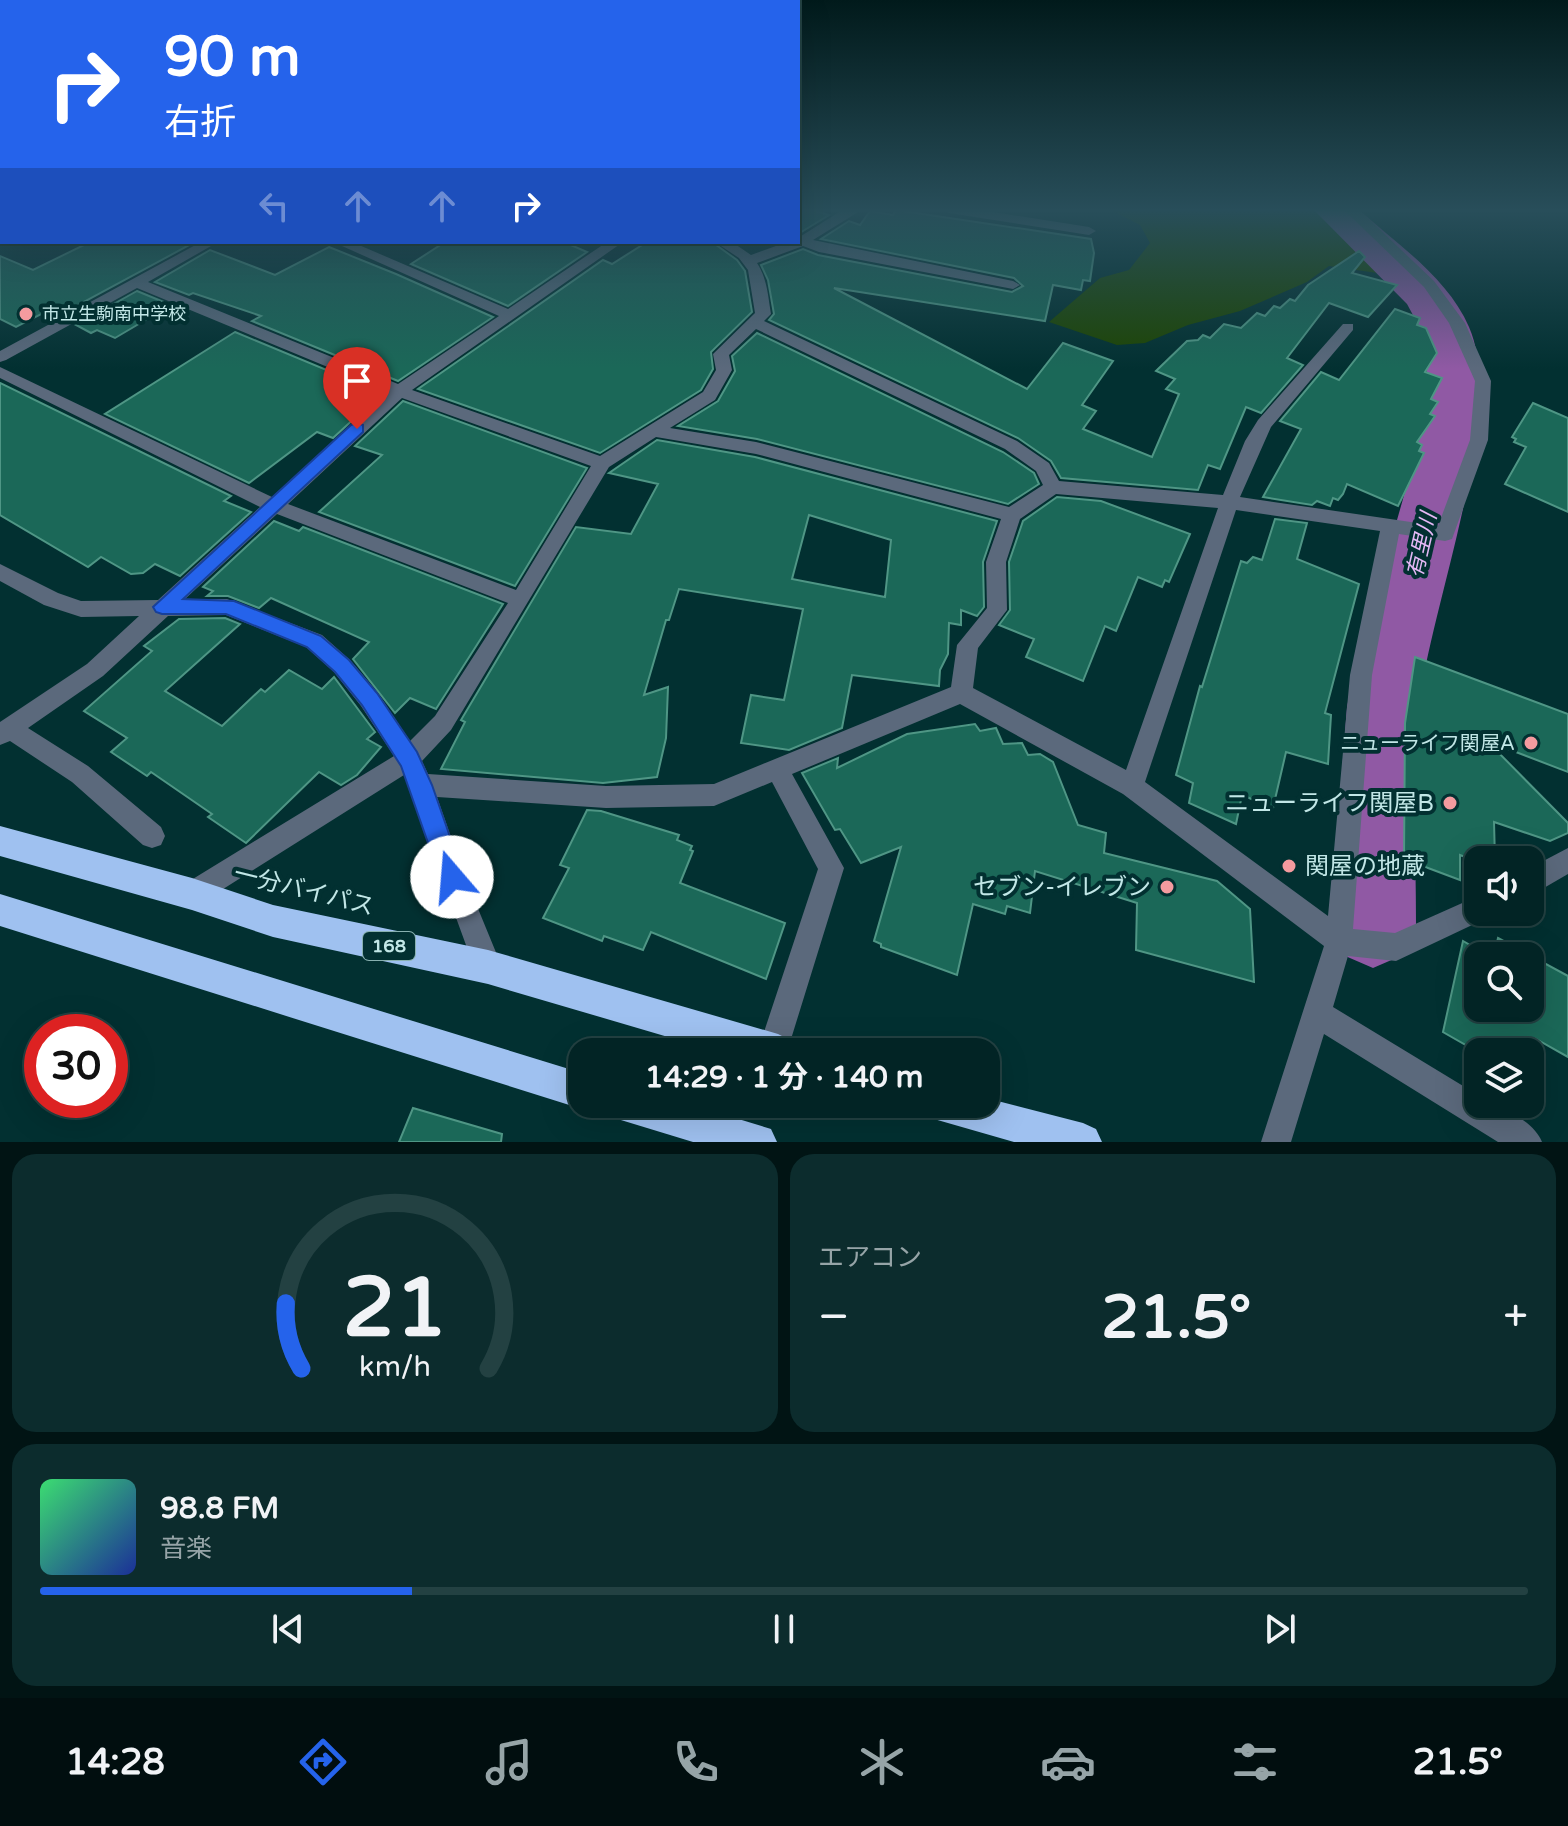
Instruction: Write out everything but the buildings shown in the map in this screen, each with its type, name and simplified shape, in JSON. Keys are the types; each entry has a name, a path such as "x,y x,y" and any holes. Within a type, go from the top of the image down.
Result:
{"highway":[{"name":"一分バイパス","path":"0,841 192,894 273,921 488,967 731,1038"},
{"path":"0,910 568,1087"},
{"path":"673,1118 758,1142"},
{"path":"993,1118 1083,1142"}],"street":[{"path":"0,357 172,262"},
{"path":"387,262 510,315"},
{"path":"152,836 80,774 5,732 95,670 399,391 587,262"},
{"path":"192,894 409,759 443,723 602,463 709,396 724,370 721,354 763,314 760,279 752,262"},
{"path":"894,262 1013,285"},
{"path":"961,693 968,645 997,610 996,562 1012,515 1053,487 1229,502 1445,534 1479,440 1483,381 1457,323 1429,284 1406,262"},
{"path":"134,282 399,391 602,463"},
{"path":"754,322 1011,445 1043,467 1053,487"},
{"path":"1132,786 1229,502 1254,441 1264,424 1348,327"},
{"path":"0,372 272,505 521,600"},
{"path":"652,431 756,448 1012,515"},
{"path":"1276,1142 1339,941 1361,675 1391,524"},
{"path":"0,572 51,599 81,609 227,607 314,641 342,666 369,699 409,759 488,967"},
{"path":"961,693 1132,786 1339,941 1396,947 1464,915"},
{"path":"421,785 606,797 714,795 961,693"},
{"path":"777,769 831,868 779,1038"},
{"path":"1544,875 1568,860"},
{"path":"1316,1013 1527,1142"}],"green space":[{"path":"1135,262 1381,262 1391,271 1384,274 1329,266 1307,282 1240,311 1188,325 1145,343 1117,345 1049,322 1100,278 1129,270"}],"waterway":[{"name":"有里川","path":"1373,925 1383,707 1390,667 1443,457 1451,406 1453,362 1445,328 1435,311 1393,262"}],"place":[{"name":"市立生駒南中学校","path":"26,314"},
{"name":"ニューライフ関屋A","path":"1531,743"},
{"name":"ニューライフ関屋B","path":"1450,803"},
{"name":"関屋の地蔵","path":"1289,866"},
{"name":"セブン-イレブン","path":"1167,887"}],"route":[{"path":"357,429 162,607 227,607 314,641 342,666 369,699 409,759 452,877"}]}
